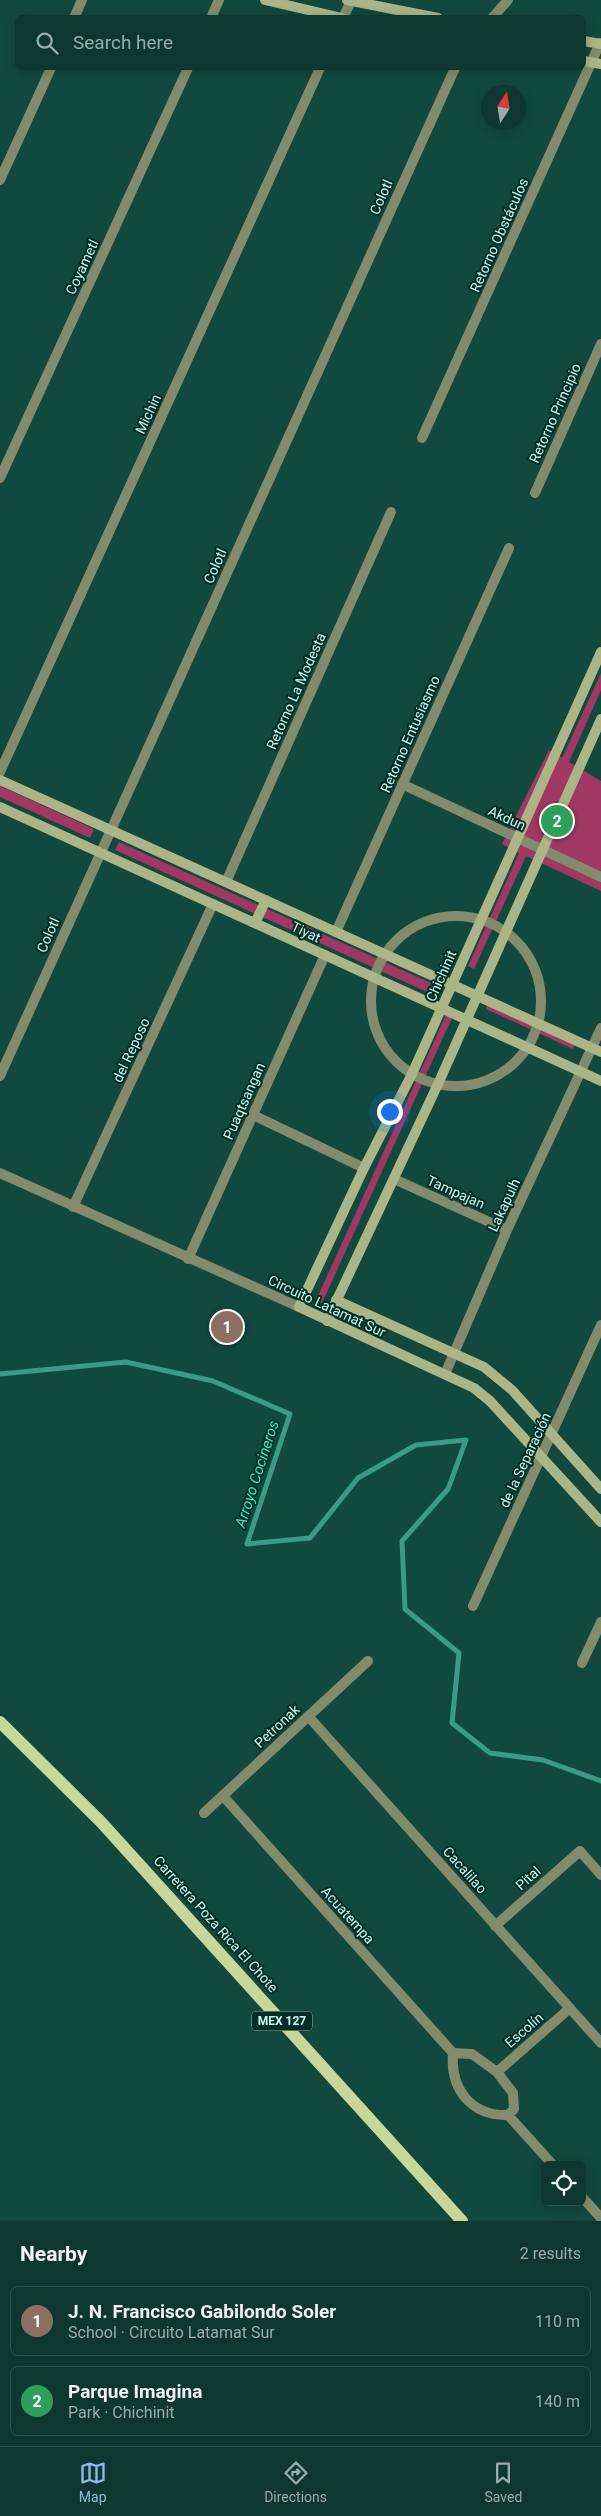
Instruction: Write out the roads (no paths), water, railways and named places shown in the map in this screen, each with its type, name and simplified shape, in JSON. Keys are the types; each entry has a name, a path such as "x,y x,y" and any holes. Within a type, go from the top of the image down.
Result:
{"main road":[{"name":"Carretera Poza Rica El Chote","path":"0,1722 102,1822 462,2221"}],"street":[{"path":"75,15 82,0"},
{"path":"212,15 219,0"},
{"path":"265,0 329,15"},
{"path":"347,0 423,15"},
{"path":"495,15 508,0"},
{"path":"344,15 351,1"},
{"path":"586,41 600,44"},
{"name":"Retorno Obstáculos","path":"422,438 600,44"},
{"path":"0,180 50,70"},
{"name":"Coyametl","path":"0,478 187,70"},
{"name":"Michin","path":"0,772 319,70"},
{"name":"Colotl","path":"0,1076 454,70"},
{"name":"Retorno Principio","path":"535,492 601,344"},
{"name":"Retorno La Modesta","path":"226,882 391,512"},
{"name":"Retorno Entusiasmo","path":"336,932 509,548"},
{"name":"Chichinit","path":"299,1307 364,1168 412,1074 601,652"},
{"path":"327,1321 438,1084 601,719"},
{"name":"Tiyat","path":"0,780 596,1050"},
{"name":"Akdun","path":"402,784 601,877"},
{"name":"Tiyat","path":"0,807 601,1081"},
{"path":"255,923 266,900"},
{"name":"del Reposo","path":"73,1206 213,904"},
{"path":"454,916 481,920 506,932 524,950 537,972 541,998 538,1024 527,1047 503,1072 472,1084 438,1084 412,1074 392,1056 377,1033 371,1007 374,978 385,954 404,934 428,920 454,916"},
{"name":"Puaqtsangan","path":"188,1258 325,955"},
{"name":"Lakapulh","path":"445,1374 507,1230 581,1072 596,1050 601,1028"},
{"path":"253,1115 364,1168"},
{"name":"Circuito Latamat Sur","path":"0,1174 299,1307 474,1388 490,1401 601,1522"},
{"name":"Tampajan","path":"394,1180 507,1230"},
{"name":"Circuito Latamat Sur","path":"336,1300 484,1367 504,1382 601,1489"},
{"name":"de la Separación","path":"473,1606 601,1325"},
{"path":"582,1664 601,1622"},
{"name":"Petronak","path":"204,1813 368,1660"},
{"name":"Cacalilao","path":"308,1716 601,2043"},
{"name":"Acuatempa","path":"222,1796 453,2053"},
{"name":"Pital","path":"496,1926 580,1851 601,1875"},
{"name":"Escolín","path":"497,2072 570,2008"},
{"path":"453,2053 472,2054 497,2072 513,2093 514,2109 508,2115 493,2115 476,2108 459,2089 452,2070 453,2053"},
{"path":"508,2115 549,2161"},
{"path":"586,2201 601,2218"}],"waterway":[{"name":"Arroyo Cocineros","path":"0,1374 126,1362 213,1381 290,1414 247,1544 310,1538 358,1478 416,1445 466,1440 448,1489 402,1541 405,1609 459,1653 452,1723 490,1753 543,1760 601,1781"}],"place":[{"name":"Parque Imagina","path":"557,821"},
{"name":"J. N. Francisco Gabilondo Soler","path":"227,1327"}]}
